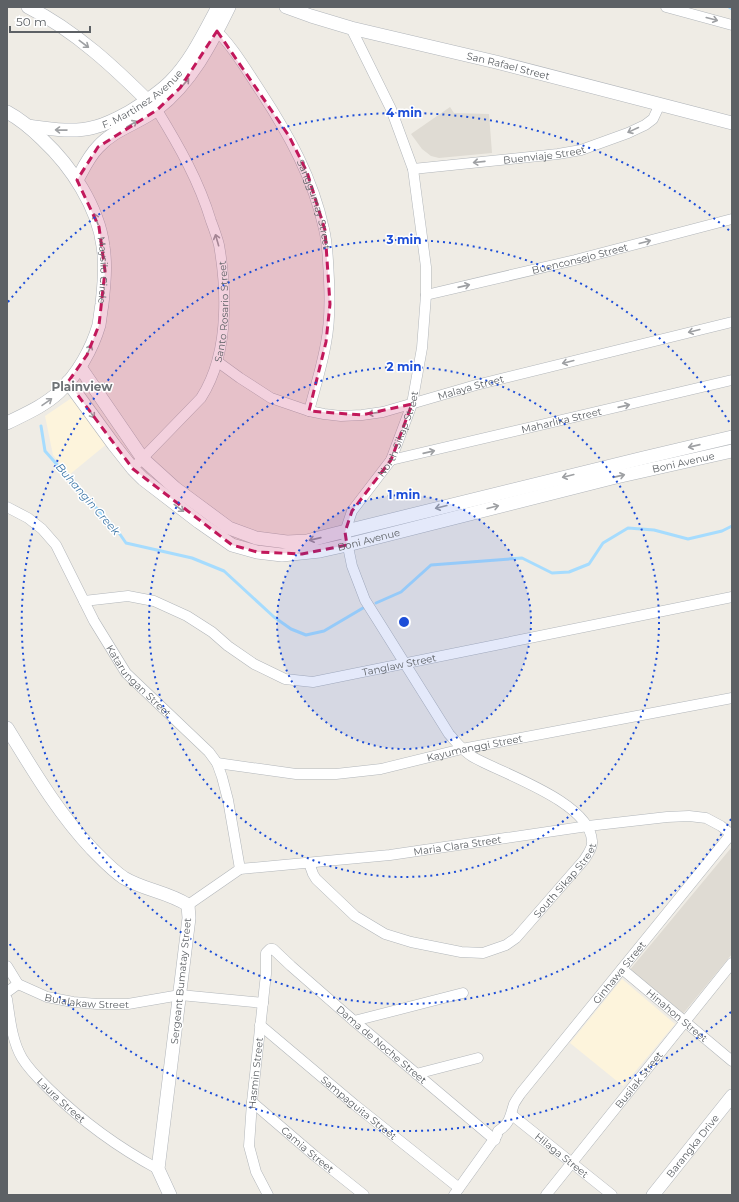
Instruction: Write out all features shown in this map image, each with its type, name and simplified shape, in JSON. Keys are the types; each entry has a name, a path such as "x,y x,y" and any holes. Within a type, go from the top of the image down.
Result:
{"main road":[{"name":"Santo Rosario Street","path":"28,7 58,23 93,51 152,105"},
{"name":"F. Martinez Avenue","path":"213,28 218,7"},
{"name":"F. Martinez Avenue","path":"77,180 88,160 98,147 152,105 229,7"},
{"name":"San Rafael Street","path":"286,7 351,28 491,61 732,123"},
{"name":"F. Martinez Avenue","path":"28,126 78,130 95,128 152,105"},
{"name":"Maysilo Circle","path":"7,112 28,126 57,154 77,180 92,208 99,227 103,246 105,271 99,324 87,355 80,367 60,391 47,401 7,423"},
{"name":"Boni Avenue","path":"80,367 143,459 175,488 229,528 256,538 287,542 346,538 732,451"},
{"name":"Boni Avenue","path":"68,382 114,445 143,479 169,500 232,545 257,552 282,555 320,551 346,538 732,437"},
{"name":"Sergeant Bumatay Street","path":"7,728 44,788 63,814 77,833 107,864 122,877 137,885 179,899 188,905 189,918 158,1169"},
{"name":"Barangka Drive","path":"653,1195 732,1096"},
{"path":"158,1169 170,1195"}],"street":[{"path":"666,7 694,10 732,25"},
{"name":"Sanggumay Street","path":"213,28 250,76 289,136 307,172 325,230 330,304 326,342 309,411"},
{"name":"North Sikap Street","path":"346,538 352,510 391,460 412,404 422,348 426,295 424,244 413,169 391,109 351,28"},
{"name":"Buenviaje Street","path":"413,169 558,154 581,150 645,125 653,119 660,104"},
{"name":"Santo Rosario Street","path":"133,469 201,398 218,362 224,334 225,289 219,244 206,205 182,151 152,105"},
{"name":"Buenconsejo Street","path":"426,295 575,260 732,219"},
{"name":"Malaya Street","path":"218,362 271,398 309,411 324,414 341,416 362,415 383,412 476,385 732,322"},
{"name":"Maharlika Street","path":"391,460 732,380"},
{"name":"Katarungan Street","path":"7,507 28,518 42,529 56,545 94,621 126,673 208,752 217,763 228,800 240,869"},
{"name":"South Sikap Street","path":"309,863 316,879 355,916 385,934 411,942 460,952 483,953 506,945 516,938 591,850 592,841 588,826 570,808 547,792 481,761 462,749 449,734 366,600 352,566 346,538"},
{"name":"Tanglaw Street","path":"84,601 128,596 154,600 187,616 212,632 228,646 254,664 285,679 313,682 404,662 732,597"},
{"name":"Kayumanggi Street","path":"217,763 296,774 336,774 381,769 462,749 732,698"},
{"name":"Maria Clara Street","path":"188,905 240,869 390,855 588,826 667,817 689,816 706,818 722,826 732,834"},
{"name":"Ginhawa Street","path":"510,1117 514,1103 521,1092 732,834"},
{"name":"Dama de Noche Street","path":"270,950 273,949 416,1074 497,1135"},
{"name":"Hasmin Street","path":"268,1195 256,1172 249,1146 252,1102 263,1003 266,953 270,950"},
{"name":"Busilak Street","path":"546,1195 732,963"},
{"path":"7,966 18,984 7,992"},
{"name":"Hinahon Street","path":"622,969 732,1061"},
{"name":"Bulalakaw Street","path":"18,984 47,997 73,1002 97,1004 128,1004 180,995"},
{"path":"354,1021 463,993"},
{"path":"180,995 263,1003"},
{"name":"Laura Street","path":"7,999 17,1045 22,1058 32,1073 76,1113 134,1155 158,1169"},
{"name":"Sampaguita Street","path":"260,1025 456,1192"},
{"path":"416,1074 478,1058"},
{"name":"Camia Street","path":"252,1102 315,1156 364,1195"},
{"path":"456,1192 497,1135 501,1123 510,1117"},
{"name":"Hilaga Street","path":"510,1117 612,1195"}],"highlighted area":[{"path":"217,31 289,136 307,172 325,230 330,304 326,342 309,411 362,415 412,404 391,460 352,511 345,532 347,545 302,554 257,552 232,545 133,469 68,382 87,355 99,325 105,271 99,227 77,180 98,147 157,110 180,88"}],"shaded area":[{"path":"450,107 454,113 489,114 492,153 439,158 431,156 422,149 411,134"},
{"path":"73,397 108,443 69,475 53,455 45,416"},
{"path":"731,848 732,954 682,1015 628,972"},
{"path":"622,979 675,1024 623,1086 570,1043"}],"waterway":[{"name":"Buhangin Creek","path":"41,426 45,451 119,533 126,543 192,558 224,571 274,617 291,629 306,635 324,631 363,608"},
{"name":"Buhangin Creek","path":"376,603 401,592 431,565 522,558 552,573 569,572 589,564 603,543 628,528 654,530 688,539 722,531 732,526"}],"district":[{"name":"Plainview","path":"82,386"}]}
